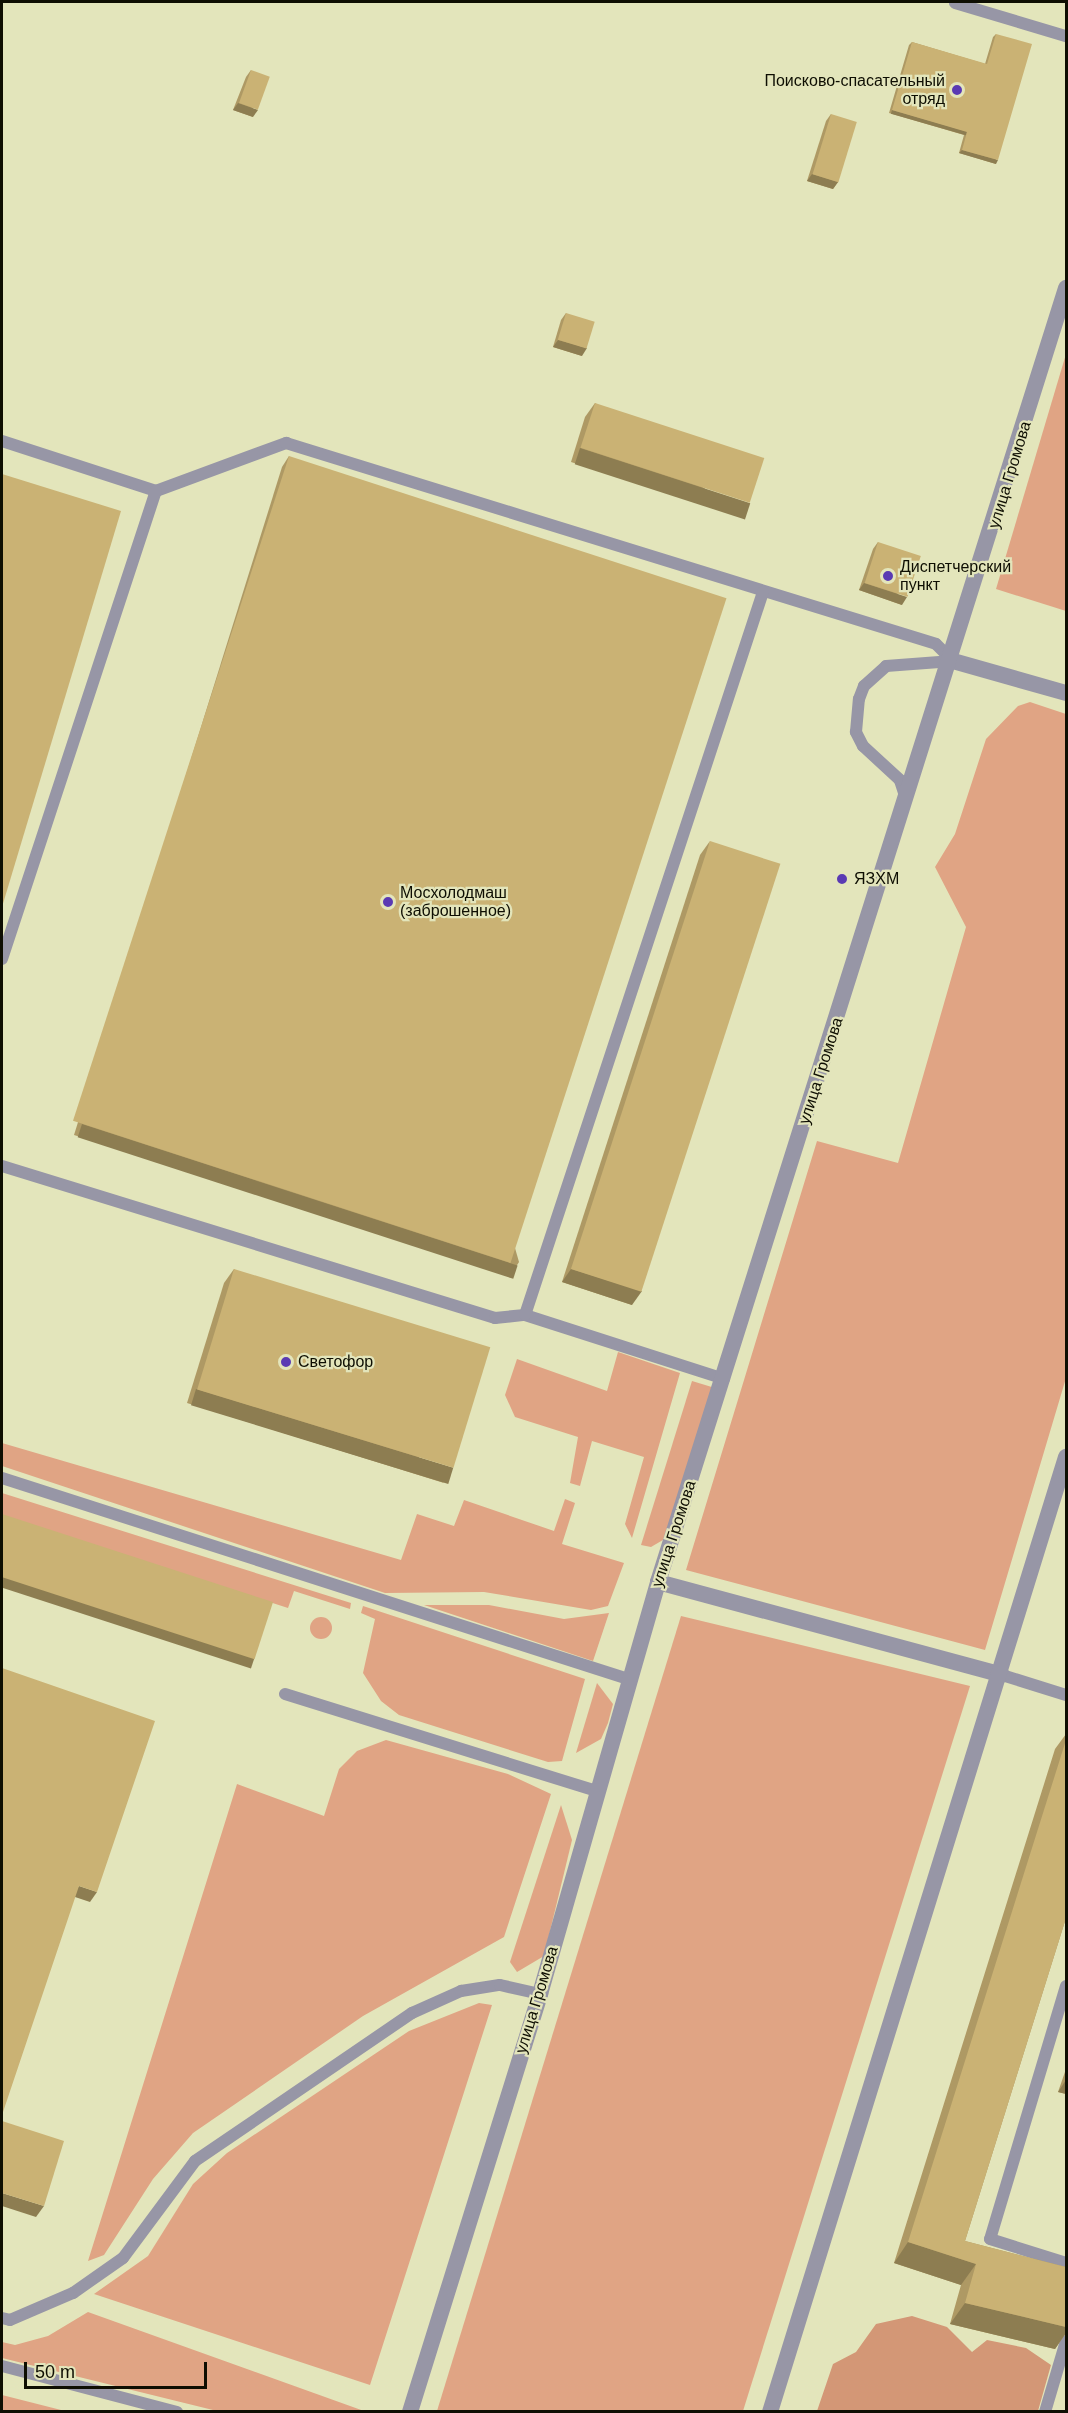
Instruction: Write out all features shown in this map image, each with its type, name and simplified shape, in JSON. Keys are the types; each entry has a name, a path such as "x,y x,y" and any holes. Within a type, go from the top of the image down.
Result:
{"street":[{"name":"улица Громова","path":"410,2412 540,1994 658,1582 952,661 1066,288"},
{"path":"952,661 1066,693"},
{"path":"770,2412 1002,1675 1066,1457"},
{"path":"658,1582 1002,1675"}],"lane":[{"path":"955,3 1066,36"},
{"path":"2,441 156,491 286,443 936,644 952,661"},
{"path":"2,958 156,491"},
{"path":"525,1315 589,1135 763,592"},
{"path":"906,801 900,780 863,746 856,732 864,686 886,666 952,661"},
{"path":"2,1166 495,1317 525,1315 724,1379"},
{"path":"2,1478 631,1680"},
{"path":"1002,1675 1066,1695"},
{"path":"285,1694 598,1792"},
{"path":"2,2318 10,2320 73,2293 123,2258 195,2161 412,2013 461,1991 500,1985 540,1994"},
{"path":"1066,1986 1064,2005 990,2240 1066,2263"},
{"path":"1045,2412 1066,2341"},
{"path":"2,2366 177,2412"}],"shaded area":[{"path":"1066,354 1066,611 996,589"},
{"path":"1030,702 1066,714 1066,1378 985,1650 686,1570 817,1141 898,1163 966,927 935,867 955,834 986,739 1018,706"},
{"path":"618,1352 680,1373 632,1538 625,1524 644,1457 592,1441 580,1486 570,1483 578,1437 515,1417 505,1395 517,1359 607,1391"},
{"path":"692,1381 715,1388 668,1537 651,1547 641,1545"},
{"path":"2,1443 401,1560 417,1514 454,1526 464,1500 554,1531 565,1499 575,1503 562,1544 624,1563 608,1606 591,1610 484,1592 385,1593 2,1466"},
{"path":"2,1493 351,1603 350,1609 294,1591 288,1608 2,1516"},
{"path":"424,1605 489,1605 564,1619 609,1613 593,1661"},
{"path":"363,1606 585,1679 562,1761 548,1762 399,1715 381,1701 363,1673 375,1619 361,1613"},
{"path":"681,1616 970,1686 743,2411 437,2411"},
{"path":"321,1617 329,1620 332,1628 329,1636 321,1639 313,1636 310,1628 313,1620"},
{"path":"597,1683 613,1704 608,1723 601,1739 576,1753"},
{"path":"386,1740 508,1774 551,1794 504,1937 363,2016 193,2133 153,2179 104,2255 88,2261 237,1784 324,1816 339,1769 357,1751"},
{"path":"561,1805 572,1840 544,1956 517,1972 510,1962"},
{"path":"479,2003 492,2005 370,2385 94,2294 148,2256 193,2184 227,2153 409,2031"},
{"path":"88,2312 364,2411 217,2411 2,2358 2,2342 15,2345 48,2336"},
{"path":"912,2316 947,2327 972,2352 987,2340 1026,2348 1051,2365 1038,2411 817,2411 833,2364 856,2352 876,2324"},
{"path":"2,2395 65,2411 2,2411"}],"building":[{"name":"Поисково-спасательный отряд","path":"996,34 1032,44 998,160 962,150 967,132 892,110 912,42 987,64"},
{"path":"251,70 270,77 258,110 239,103"},
{"path":"831,114 857,122 838,182 813,174"},
{"path":"566,313 595,322 587,349 558,340"},
{"path":"595,403 764,458 750,503 580,448"},
{"name":"Мосхолодмаш (заброшенное)","path":"289,456 726,598 510,1263 73,1121"},
{"path":"2,474 121,511 2,907"},
{"name":"Диспетчерский пункт","path":"878,542 921,556 908,597 865,583"},
{"path":"710,841 780,864 641,1292 571,1269"},
{"path":"234,1269 490,1347 453,1468 197,1389"},
{"path":"2,1514 273,1602 255,1659 2,1577"},
{"path":"2,1668 155,1721 97,1892 79,1886 2,2115"},
{"path":"1066,1740 1066,1918 965,2241 1066,2267 1066,2327 965,2303 976,2264 908,2242"},
{"path":"2,2121 64,2141 44,2206 2,2193"}],"place":[{"name":"Поисково-спасательный отряд","path":"957,90"},
{"name":"Диспетчерский пункт","path":"888,576"},
{"name":"ЯЗХМ","path":"842,879"},
{"name":"Мосхолодмаш (заброшенное)","path":"388,902"},
{"name":"Светофор","path":"286,1362"}]}
